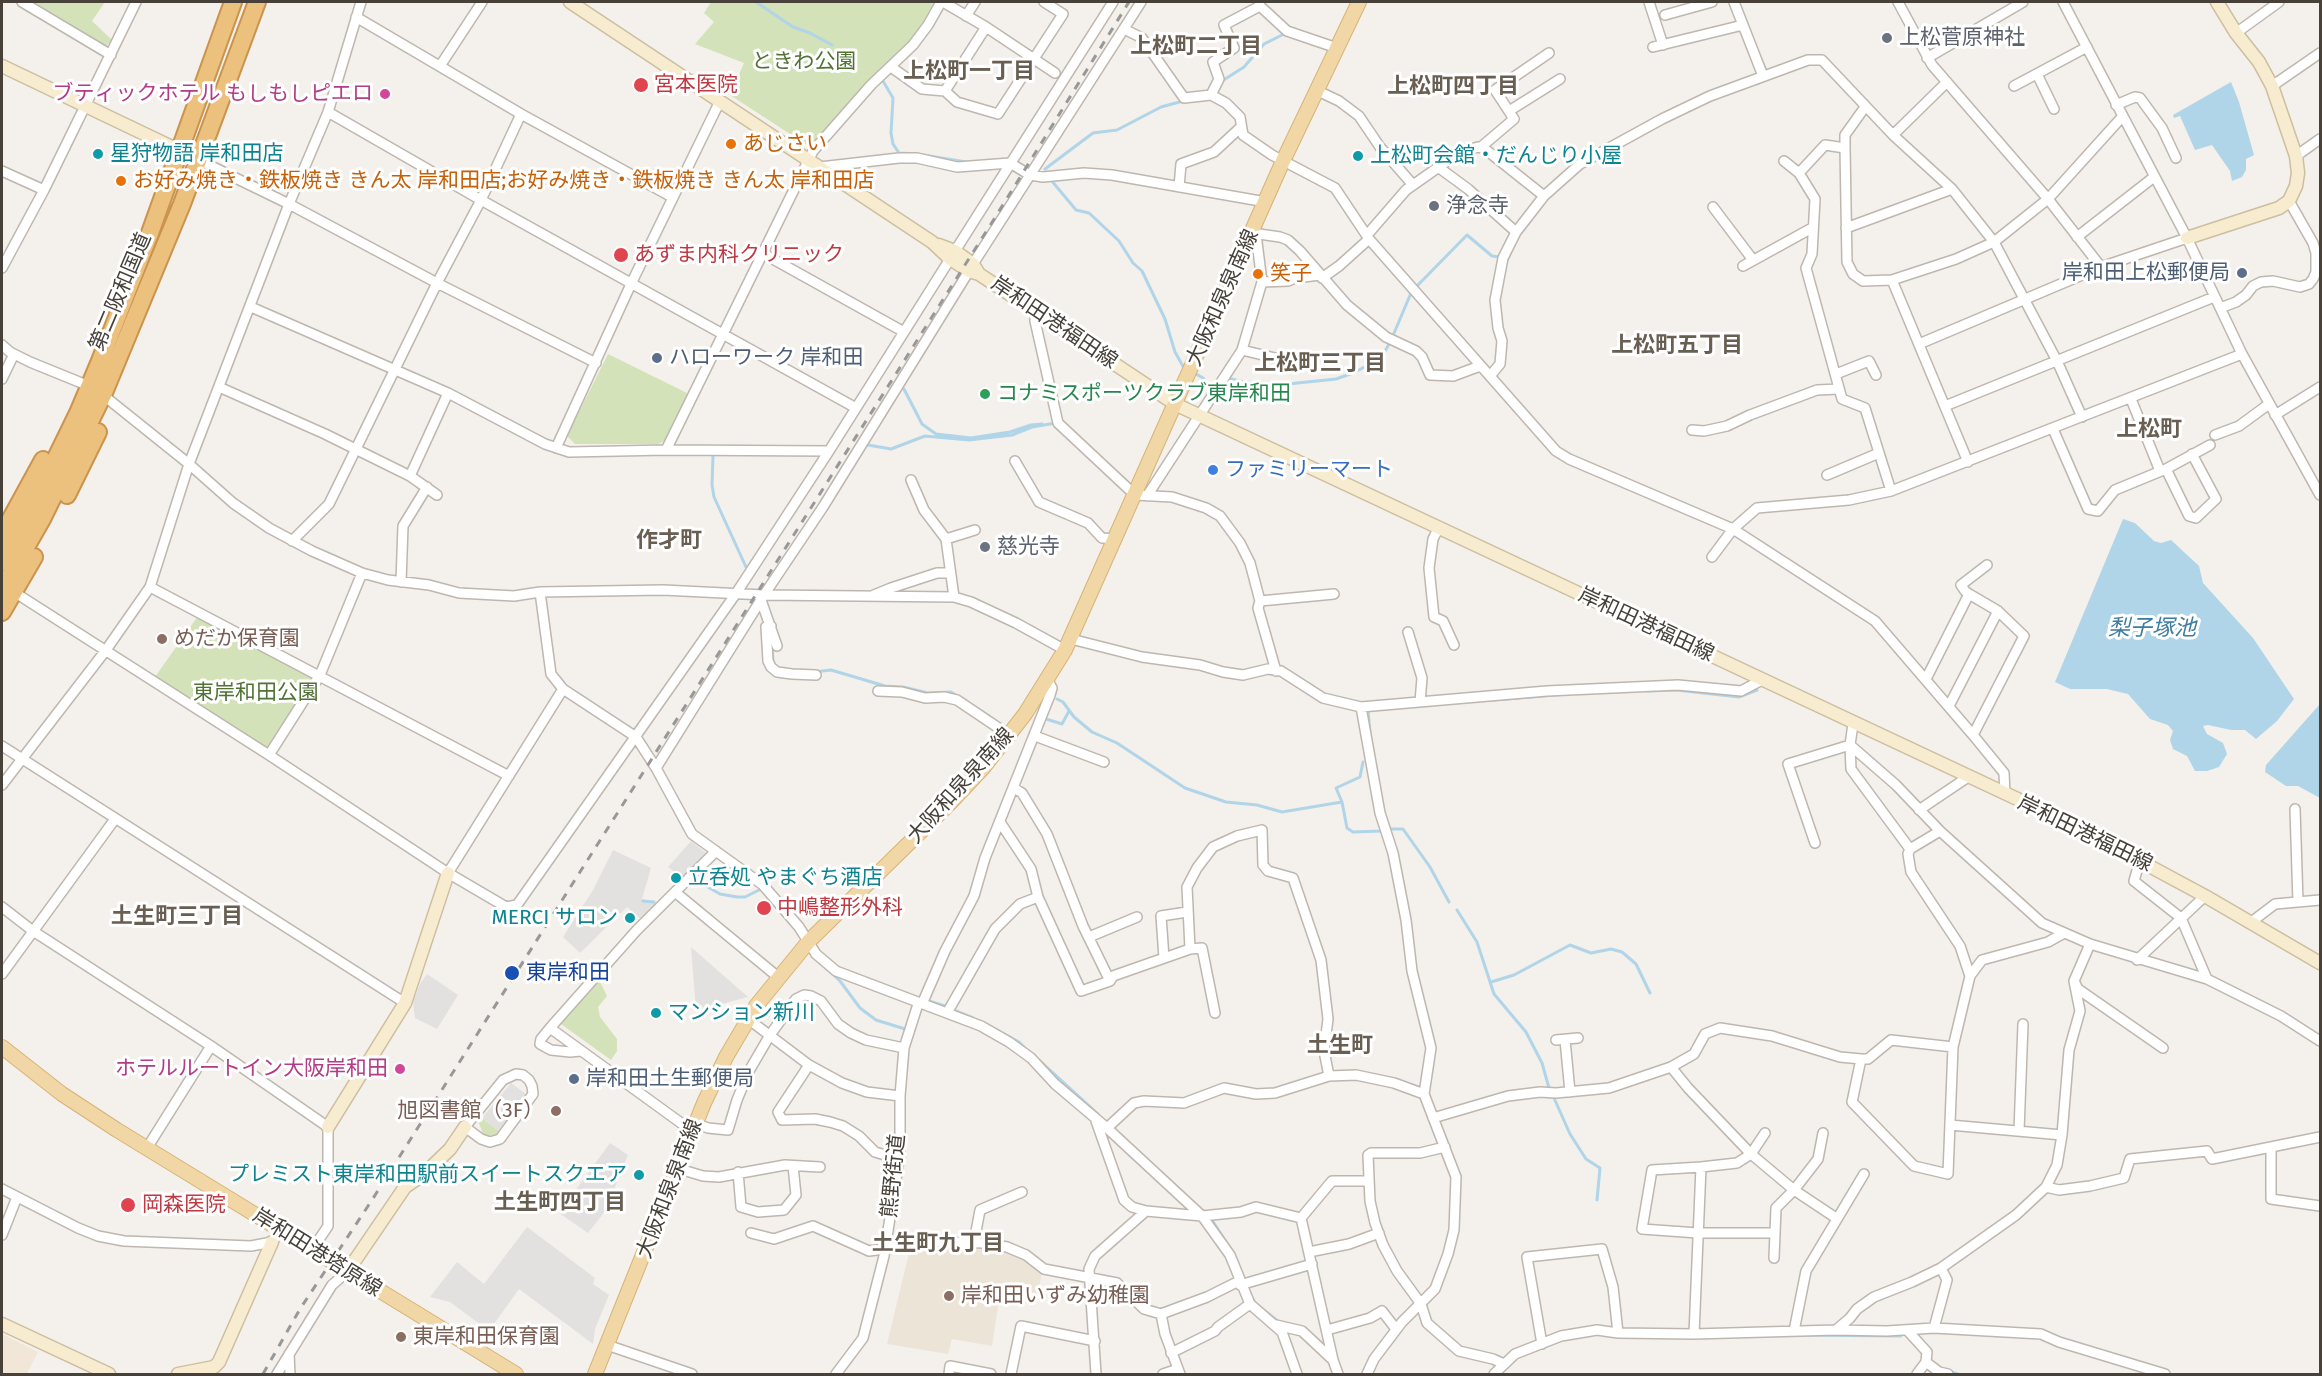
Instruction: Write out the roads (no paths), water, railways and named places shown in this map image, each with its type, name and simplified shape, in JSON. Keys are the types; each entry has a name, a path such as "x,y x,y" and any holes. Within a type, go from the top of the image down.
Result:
{"highway":[{"name":"第二阪和国道","path":"97,391 118,294 132,279 233,2"},
{"name":"第二阪和国道","path":"97,391 148,307 152,279 257,2"},
{"path":"2,612 8,591 97,391"},
{"path":"2,535 57,435 97,391"},
{"path":"8,591 83,465 97,391"},
{"path":"2,562 39,493 85,417"}],"main road":[{"name":"大阪和泉泉南線","path":"595,1374 633,1284 676,1168 726,1057 748,1019 778,977 809,941 952,801 1009,735 1068,644 1115,539 1141,496 1175,404 1254,233 1283,161 1359,2"},
{"name":"岸和田港塔原線","path":"2,1047 62,1094 147,1148 276,1236 312,1250 516,1374"}],"street":[{"path":"22,2 111,55"},
{"path":"2,268 44,190 136,2"},
{"path":"2,785 106,650 150,587 189,464 289,204 328,112 362,2"},
{"path":"440,66 482,2"},
{"name":"岸和田港福田線","path":"570,2 1175,404 2074,826 2205,896 2320,963"},
{"path":"666,450 722,333 764,254 808,159 852,106 913,45 942,2 986,27 1055,73"},
{"path":"966,16 975,2"},
{"path":"891,68 922,89 945,91 957,102 998,114 1063,14 1044,2"},
{"path":"8,591 106,650 448,873 506,907 517,904 737,592 829,452 1113,2"},
{"path":"656,768 763,597 974,270 1030,175 1141,2"},
{"path":"1649,2 1658,46 1743,25"},
{"path":"1665,15 1712,2"},
{"path":"1734,2 1764,76"},
{"path":"1899,2 1927,57 2048,199 2101,267"},
{"path":"1927,57 2023,2"},
{"path":"2063,2 2187,238 2242,354 2320,495"},
{"path":"1919,344 2101,267 2279,208 2289,201 2296,186 2298,173 2296,156 2272,87 2259,62 2236,33 2217,2"},
{"path":"2236,33 2279,2"},
{"path":"1212,95 1219,79 1213,62 1234,48 1224,25 1260,4 1287,31 1337,48"},
{"path":"356,17 521,114 672,197"},
{"path":"945,91 986,27"},
{"path":"1124,29 1142,38 1184,98 1212,95 1240,117 1243,135 1283,161 1335,188 1368,237 1556,450 1569,459 1733,529 1875,621 2004,773 2005,794"},
{"path":"2013,86 2087,47"},
{"path":"1262,282 1321,276 1340,266 1413,185 1460,152 1481,147 1514,119 1495,90 1549,53"},
{"path":"2272,87 2320,53"},
{"path":"1490,376 1500,364 1502,341 1495,300 1503,258 1516,232 1544,196 1580,164 1598,152 1710,96 1808,60 1822,60 1893,135 1952,189 1994,242 2057,361 2082,417"},
{"path":"2,66 289,204 437,283 596,363"},
{"path":"2037,74 2054,109"},
{"path":"1509,111 1560,80"},
{"path":"1893,135 1947,82"},
{"path":"1318,91 1339,101 1359,116 1380,147 1413,185"},
{"path":"2116,105 2135,97 2140,98 2162,128 2176,158"},
{"path":"556,448 672,197 720,101"},
{"path":"1865,107 1845,135 1847,262 1853,274 1863,281 1892,280 1956,259 1994,242 2048,199 2122,117"},
{"path":"328,112 481,200 856,408"},
{"path":"292,541 329,504 437,283 481,200 521,114"},
{"path":"1179,187 1180,164 1214,152 1241,127"},
{"path":"2296,156 2320,139"},
{"path":"1799,173 1825,145 1845,148"},
{"path":"1481,147 1544,196"},
{"path":"820,167 899,158 917,158 957,167 1010,163 1030,175 1043,177 1084,173 1112,175 1266,202"},
{"path":"1784,161 1799,173 1815,199 1812,254 1806,268 1842,399 1865,408 1891,491"},
{"path":"1438,167 1468,189 1516,232"},
{"path":"2,171 44,190"},
{"path":"2077,237 2154,177"},
{"path":"1846,228 1952,189"},
{"path":"2220,308 2236,302 2253,286 2261,282 2272,281 2300,287 2309,284 2313,279 2316,272 2316,253 2313,243 2289,201"},
{"path":"1713,207 1753,260"},
{"path":"1743,266 1812,228"},
{"path":"1141,496 1200,415 1242,350 1262,282 1254,233 1288,240 1347,305 1386,337 1416,351 1422,357 1430,375 1453,376 1480,366"},
{"path":"764,254 904,333"},
{"path":"1892,280 1968,462"},
{"path":"1945,406 2214,297"},
{"path":"251,307 448,393 556,448 569,452 666,450 829,452"},
{"path":"1035,311 1035,321 1058,423 1141,496 1172,497 1206,508 1220,516 1240,543 1250,563 1260,601 1258,609 1276,671"},
{"path":"2,345 15,354 97,391 189,464 233,503 292,541 362,573 459,593 514,596 540,592 663,590 737,592 763,597 954,597 971,602 1068,644 1200,665 1243,675 1268,669 1281,671 1323,698 1361,707 1547,691 1678,685 1741,691 1762,680"},
{"path":"1242,350 1304,365"},
{"path":"2,379 15,354"},
{"path":"1712,557 1733,529 1757,508 1849,500 1891,491 2242,354"},
{"path":"1836,374 1869,361 1876,375"},
{"path":"219,387 355,448 410,476 436,495"},
{"path":"2275,414 2320,387"},
{"path":"1692,430 1704,431 1727,426 1817,390 1839,389"},
{"path":"410,476 448,393"},
{"path":"2131,399 2163,470 2189,516 2196,518 2216,499 2192,454"},
{"path":"2215,435 2239,426 2269,404"},
{"path":"2053,429 2088,509 2098,511 2115,490 2163,470 2210,445"},
{"path":"1827,475 1879,453"},
{"path":"1015,461 1039,502 1088,523 1102,538 1115,539"},
{"path":"911,480 924,510 946,539 954,597"},
{"path":"402,582 403,526 427,488"},
{"path":"1439,527 1433,539 1430,568 1434,617 1443,621 1454,645"},
{"path":"946,539 975,530"},
{"path":"1973,735 2024,636 1998,611 1965,591 1962,585 1987,565"},
{"path":"268,755 320,675 362,573"},
{"path":"872,596 937,573 950,573"},
{"path":"150,587 509,776"},
{"path":"540,592 551,674 563,688 636,737 656,768 692,834 763,885 809,941 816,954 836,971 981,1026 1031,1058 1055,1084 1107,1128 1202,1216 1230,1255 1250,1304 1282,1332 1297,1374"},
{"path":"1260,601 1334,594"},
{"path":"1926,679 1970,594"},
{"path":"763,597 768,627 768,661 771,667 777,672 816,675"},
{"path":"1949,706 1998,611"},
{"path":"768,627 777,646"},
{"path":"1408,632 1422,678 1420,702"},
{"name":"熊野街道","path":"836,1374 863,1338 885,1249 900,1154 900,1096 904,1048 920,1004 974,896 985,858 1052,688 1047,679"},
{"path":"312,1250 328,1226 328,1127 405,1003 448,873 563,688"},
{"path":"878,692 902,692 926,698 944,697 957,700 1009,735"},
{"path":"1361,707 1380,813 1393,853 1406,920 1412,971 1431,1048 1424,1094 1456,1177 1454,1230 1435,1289 1396,1329 1374,1359 1367,1374"},
{"path":"1853,724 1850,745 1851,769 1911,849"},
{"path":"1035,736 1104,762"},
{"path":"1850,745 1896,785 1940,831 2043,923 2090,944 2137,960 2207,979 2281,1016 2320,1041"},
{"path":"1815,843 1788,764 1850,745"},
{"path":"2,746 405,1003"},
{"path":"1918,810 1968,777"},
{"path":"1014,788 1022,793 1047,834 1072,902 1110,981"},
{"path":"2295,809 2298,902"},
{"path":"2,974 115,819"},
{"path":"1000,822 1031,868 1038,897 1081,991 1110,981 1113,976 1191,949 1202,948 1215,1013"},
{"path":"1191,949 1187,887 1197,868 1213,847 1237,836 1262,830 1263,865 1268,871 1293,878 1321,960 1328,1018 1324,1051 1329,1076"},
{"path":"1940,831 1911,849 1908,854 1911,872 1960,946 1970,976"},
{"path":"581,1051 570,1052 544,1047 540,1044 541,1039 597,973 716,851"},
{"path":"2140,860 2134,880 2181,918 2207,979"},
{"path":"675,892 778,977"},
{"path":"2137,960 2205,896"},
{"path":"946,1013 995,929 1020,904 1038,897"},
{"path":"2250,923 2275,904 2320,900"},
{"path":"2,907 33,931 211,1046 328,1127"},
{"path":"1164,958 1161,916 1187,912"},
{"path":"1089,937 1137,917"},
{"path":"1861,1059 1852,1102 1914,1166 1947,1174 1953,1047 1970,976 1982,960 2048,942 2064,933"},
{"path":"1836,1330 1857,1309 1874,1297 1941,1268 2016,1215 2046,1187 2057,1165 2062,1135 2069,1050 2080,1011 2074,981 2090,944"},
{"path":"2074,981 2078,989 2163,1048"},
{"path":"550,1028 694,1127 728,1130 749,1071 770,1035 796,999 804,995 821,1001 838,1024 851,1033 866,1040 904,1048"},
{"path":"748,1019 809,1065 842,1083 867,1092 900,1096"},
{"path":"2019,1131 2023,1024"},
{"path":"1433,1118 1508,1096 1610,1088 1671,1067 1694,1054 1705,1034 1720,1028 1772,1036 1840,1057 1861,1059 1868,1059 1891,1040 1953,1047"},
{"path":"1570,1092 1560,1040 1578,1038"},
{"path":"147,1148 211,1046"},
{"path":"809,1065 778,1112 782,1120 815,1119 830,1122 843,1126 859,1136 875,1152 885,1155 900,1154"},
{"path":"1671,1067 1751,1154 1794,1190 1836,1218"},
{"path":"277,1374 332,1285 347,1272 405,1187 424,1174 450,1149 465,1127 503,1080 516,1074 529,1080 532,1094 500,1138 490,1142 481,1139 465,1127"},
{"path":"1107,1128 1134,1103 1144,1101 1184,1103 1224,1088 1256,1094 1275,1093 1329,1076 1356,1075 1394,1083 1424,1094"},
{"path":"1096,1120 1124,1200 1132,1207 1146,1211 1202,1216 1241,1212 1256,1207 1301,1218"},
{"path":"1950,1125 2062,1135"},
{"path":"1774,1258 1776,1208 1794,1190 1818,1159 1823,1132"},
{"path":"1765,1133 1751,1154 1737,1163 1652,1170 1642,1229 1698,1233 1775,1233"},
{"path":"2046,1187 2059,1190 2124,1178 2130,1159 2207,1151 2212,1159 2320,1137"},
{"path":"1445,1148 1420,1153 1371,1153 1368,1155 1370,1201 1379,1233 1397,1271 1421,1304 1427,1323 1459,1351 1493,1359 1501,1370 1515,1354 1561,1336 1597,1330 1618,1333 1694,1334 1935,1328 2041,1334 2059,1342 2165,1374"},
{"path":"2271,1148 2271,1199 2320,1206"},
{"path":"676,1168 703,1176 719,1177 785,1165 820,1167"},
{"path":"738,1172 741,1207 758,1212 784,1210 796,1195 794,1166"},
{"path":"1694,1334 1701,1167"},
{"path":"1794,1331 1806,1271 1864,1174"},
{"path":"1301,1218 1332,1181 1368,1181"},
{"path":"2,1190 78,1228 98,1236 124,1241 251,1246 276,1236"},
{"path":"974,1242 980,1209 1022,1192"},
{"path":"2,1234 17,1197"},
{"path":"1096,1374 1089,1269 1095,1256 1146,1211"},
{"path":"1301,1218 1338,1374"},
{"path":"751,1233 774,1239 813,1226 869,1251 885,1249 906,1241 974,1242 1007,1247 1026,1255 1044,1269 1117,1283 1144,1309 1161,1314 1240,1283 1312,1264"},
{"path":"1309,1251 1348,1244 1379,1233"},
{"path":"178,1374 214,1367 219,1362 276,1236"},
{"path":"1542,1344 1527,1257 1602,1249 1613,1287 1618,1333"},
{"path":"1935,1328 1947,1280 1941,1268"},
{"path":"1171,1353 1215,1331 1250,1304"},
{"path":"1327,1330 1370,1318 1382,1311 1396,1329"},
{"path":"1161,1314 1171,1353 1179,1372 1163,1374"},
{"path":"2,1323 109,1374"},
{"path":"1276,1325 1302,1331 1333,1360"},
{"path":"1011,1374 1021,1326 1095,1341"},
{"path":"1907,1330 1927,1352 1926,1362 1917,1374"},
{"path":"607,1345 692,1374"},
{"path":"289,1354 290,1374"},
{"path":"1926,1362 1939,1372 1948,1374"},
{"path":"949,1374 950,1366 990,1374"}],"water":[{"path":"2231,82 2254,155 2246,159 2246,170 2242,177 2232,181 2230,171 2212,145 2195,150 2180,116 2174,118 2173,115"},
{"name":"梨子塚池","path":"2123,519 2135,523 2154,541 2161,543 2171,540 2199,566 2203,583 2253,638 2294,699 2277,721 2256,739 2245,730 2203,726 2207,734 2223,743 2227,754 2219,767 2207,771 2195,771 2187,756 2173,749 2170,740 2173,731 2168,725 2150,719 2128,694 2107,689 2070,689 2055,682"},
{"path":"2320,704 2320,798 2298,786 2286,786 2265,772 2266,765"}],"waterway":[{"path":"756,2 793,27 832,45"},
{"path":"1222,81 1244,67 1264,44 1284,34"},
{"path":"1762,61 1765,68"},
{"path":"883,81 893,98 891,133 893,144 899,153 966,162"},
{"path":"1749,86 1759,83"},
{"path":"1045,169 1093,133 1117,130 1161,107 1183,101"},
{"path":"1051,180 1076,210 1089,213 1119,241 1133,263 1142,271 1165,319 1175,352 1184,368"},
{"path":"1520,234 1531,220"},
{"path":"1416,287 1467,235 1492,256 1499,257"},
{"path":"1507,260 1514,245"},
{"path":"1392,338 1411,293"},
{"path":"1228,378 1243,382 1288,384 1336,379 1376,361 1383,355 1389,344"},
{"path":"1196,374 1203,378 1212,389"},
{"path":"904,389 922,424 936,434 971,438 1042,424"},
{"path":"868,445 891,449 925,436 969,440 1012,435 1032,427 1056,423"},
{"path":"713,456 714,497 746,567"},
{"path":"772,644 773,662"},
{"path":"814,672 831,670 885,686 903,687 928,693 951,692 989,716"},
{"path":"1647,691 1676,690 1739,697 1757,690"},
{"path":"1494,700 1568,694"},
{"path":"1057,699 1063,702 1074,717 1092,732 1117,743 1185,788 1226,802 1257,805 1282,812 1342,802 1347,828 1353,832 1382,831"},
{"path":"1368,710 1370,733"},
{"path":"1046,719 1062,724 1069,711"},
{"path":"1342,802 1336,788 1360,777 1363,762"},
{"path":"1389,829 1403,829 1430,867 1449,902"},
{"path":"694,879 720,894 737,897 745,897 761,889"},
{"path":"643,901 654,902"},
{"path":"1457,910 1477,942 1494,994 1526,1032 1542,1063 1549,1088"},
{"path":"1491,982 1514,975 1570,945 1591,953 1611,949 1622,952 1636,964 1650,993"},
{"path":"824,966 840,981 860,1008 876,1020 905,1029"},
{"path":"929,1001 945,1006"},
{"path":"956,1011 973,1018"},
{"path":"987,1025 1019,1042 1029,1052"},
{"path":"1039,1060 1098,1114"},
{"path":"1554,1098 1570,1134 1586,1159 1600,1168 1597,1200"},
{"path":"1212,1220 1232,1251"},
{"path":"1251,1296 1255,1303 1279,1322"},
{"path":"1795,1335 1901,1336"},
{"path":"1948,1371 1958,1374"}],"railway":[{"path":"263,1374 300,1309 372,1200 996,216 1129,2"}],"place":[{"name":"上松菅原神社","path":"1887,38"},
{"name":"宮本医院","path":"641,85"},
{"name":"ブティックホテル もしもしピエロ","path":"385,94"},
{"name":"あじさい","path":"731,144"},
{"name":"星狩物語 岸和田店","path":"98,154"},
{"name":"上松町会館・だんじり小屋","path":"1358,156"},
{"name":"お好み焼き・鉄板焼き きん太 岸和田店;お好み焼き・鉄板焼き きん太 岸和田店","path":"121,181"},
{"name":"浄念寺","path":"1434,206"},
{"name":"あずま内科クリニック","path":"621,255"},
{"name":"岸和田上松郵便局","path":"2242,273"},
{"name":"笑子","path":"1258,274"},
{"name":"ハローワーク 岸和田","path":"657,358"},
{"name":"コナミスポーツクラブ東岸和田","path":"985,394"},
{"name":"ファミリーマート","path":"1213,470"},
{"name":"慈光寺","path":"985,547"},
{"name":"めだか保育園","path":"162,639"},
{"name":"立呑処 やまぐち酒店","path":"676,878"},
{"name":"中嶋整形外科","path":"764,908"},
{"name":"MERCI サロン","path":"630,918"},
{"name":"東岸和田","path":"512,973"},
{"name":"マンション新川","path":"656,1013"},
{"name":"ホテルルートイン大阪岸和田","path":"400,1069"},
{"name":"岸和田土生郵便局","path":"574,1079"},
{"name":"旭図書館（3F）","path":"556,1111"},
{"name":"プレミスト東岸和田駅前スイートスクエア","path":"639,1175"},
{"name":"岡森医院","path":"128,1205"},
{"name":"岸和田いずみ幼稚園","path":"949,1296"},
{"name":"東岸和田保育園","path":"401,1337"}],"district":[{"name":"上松町二丁目","path":"1196,47"},
{"name":"上松町一丁目","path":"969,72"},
{"name":"上松町四丁目","path":"1453,87"},
{"name":"上松町五丁目","path":"1677,346"},
{"name":"上松町三丁目","path":"1320,364"},
{"name":"上松町","path":"2149,430"},
{"name":"作才町","path":"669,541"},
{"name":"土生町三丁目","path":"177,917"},
{"name":"土生町","path":"1340,1046"},
{"name":"土生町四丁目","path":"560,1203"},
{"name":"土生町九丁目","path":"938,1244"}],"park label":[{"name":"ときわ公園","path":"804,62"},
{"name":"東岸和田公園","path":"256,693"}]}
